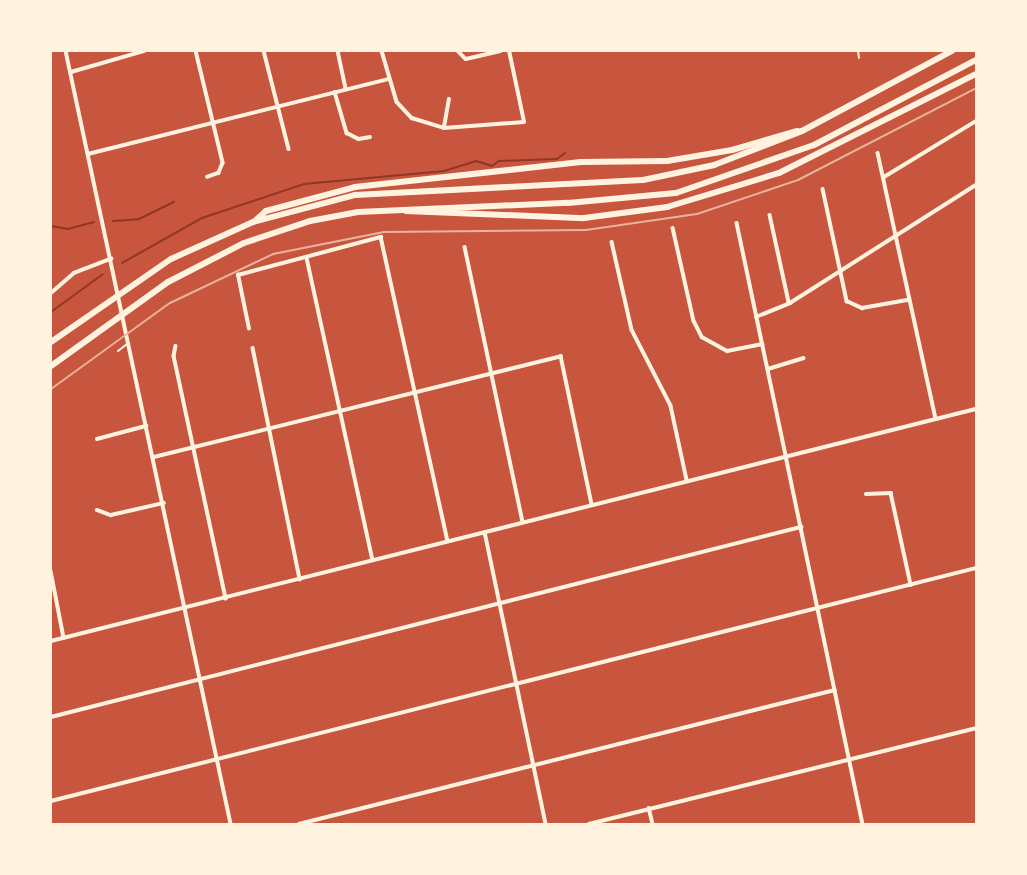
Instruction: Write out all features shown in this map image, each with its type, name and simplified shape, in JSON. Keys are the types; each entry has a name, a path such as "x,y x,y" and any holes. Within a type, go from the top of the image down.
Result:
{"highway":[{"path":"51,342 141,278 191,248 253,222 355,195 596,184 643,180 714,165 802,131 952,51"},
{"path":"51,366 146,297 206,260 244,243 310,221 383,209 568,203 676,193 768,164 814,145 976,60"},
{"path":"383,209 568,219 667,207 789,169 976,74"},
{"path":"253,222 266,212 355,187 582,162 667,161 732,150 802,131"}],"street":[{"path":"66,51 231,824"},
{"path":"71,72 144,51"},
{"path":"196,51 223,163 219,173 208,177"},
{"path":"264,51 276,107 282,114 289,149"},
{"path":"338,51 346,89"},
{"path":"382,51 388,79 397,102 412,118 444,128 524,122 509,51"},
{"path":"458,51 462,58 500,51"},
{"path":"88,154 388,79"},
{"path":"335,92 347,133 359,139 370,137"},
{"path":"444,128 449,99"},
{"path":"884,177 976,121"},
{"path":"878,153 936,419"},
{"path":"756,317 790,303 976,185"},
{"path":"823,188 847,300 853,307 908,300"},
{"path":"770,215 790,303"},
{"path":"737,223 863,824"},
{"path":"673,228 698,331 720,350 762,344"},
{"path":"249,329 238,275 382,237 448,541"},
{"path":"612,242 635,338 671,406 687,480"},
{"path":"465,247 523,522"},
{"path":"307,258 373,560"},
{"path":"51,293 74,273 111,259"},
{"path":"176,346 193,447 226,598"},
{"path":"253,348 267,429 300,579"},
{"path":"154,457 561,356 592,505"},
{"path":"768,369 803,358"},
{"path":"51,641 976,409"},
{"path":"97,439 146,426"},
{"path":"866,494 891,493 911,585"},
{"path":"97,510 110,515 164,503"},
{"path":"51,717 801,527"},
{"path":"485,532 546,824"},
{"path":"51,802 976,568"},
{"path":"51,571 64,638"},
{"path":"299,824 835,690"},
{"path":"589,824 976,729"},
{"path":"649,808 653,824"}],"lane":[{"path":"858,51 859,58"},
{"path":"118,351 128,344"}],"waterway":[{"path":"122,263 202,218 304,184 444,171 476,161 492,166 499,161 557,159 565,153"},
{"path":"113,221 139,219 174,202"},
{"path":"51,226 68,229 94,222"},
{"path":"51,312 103,274"}],"tram line":[{"path":"51,389 170,303 273,254 384,232 586,230 697,214 798,180 976,88"}]}
